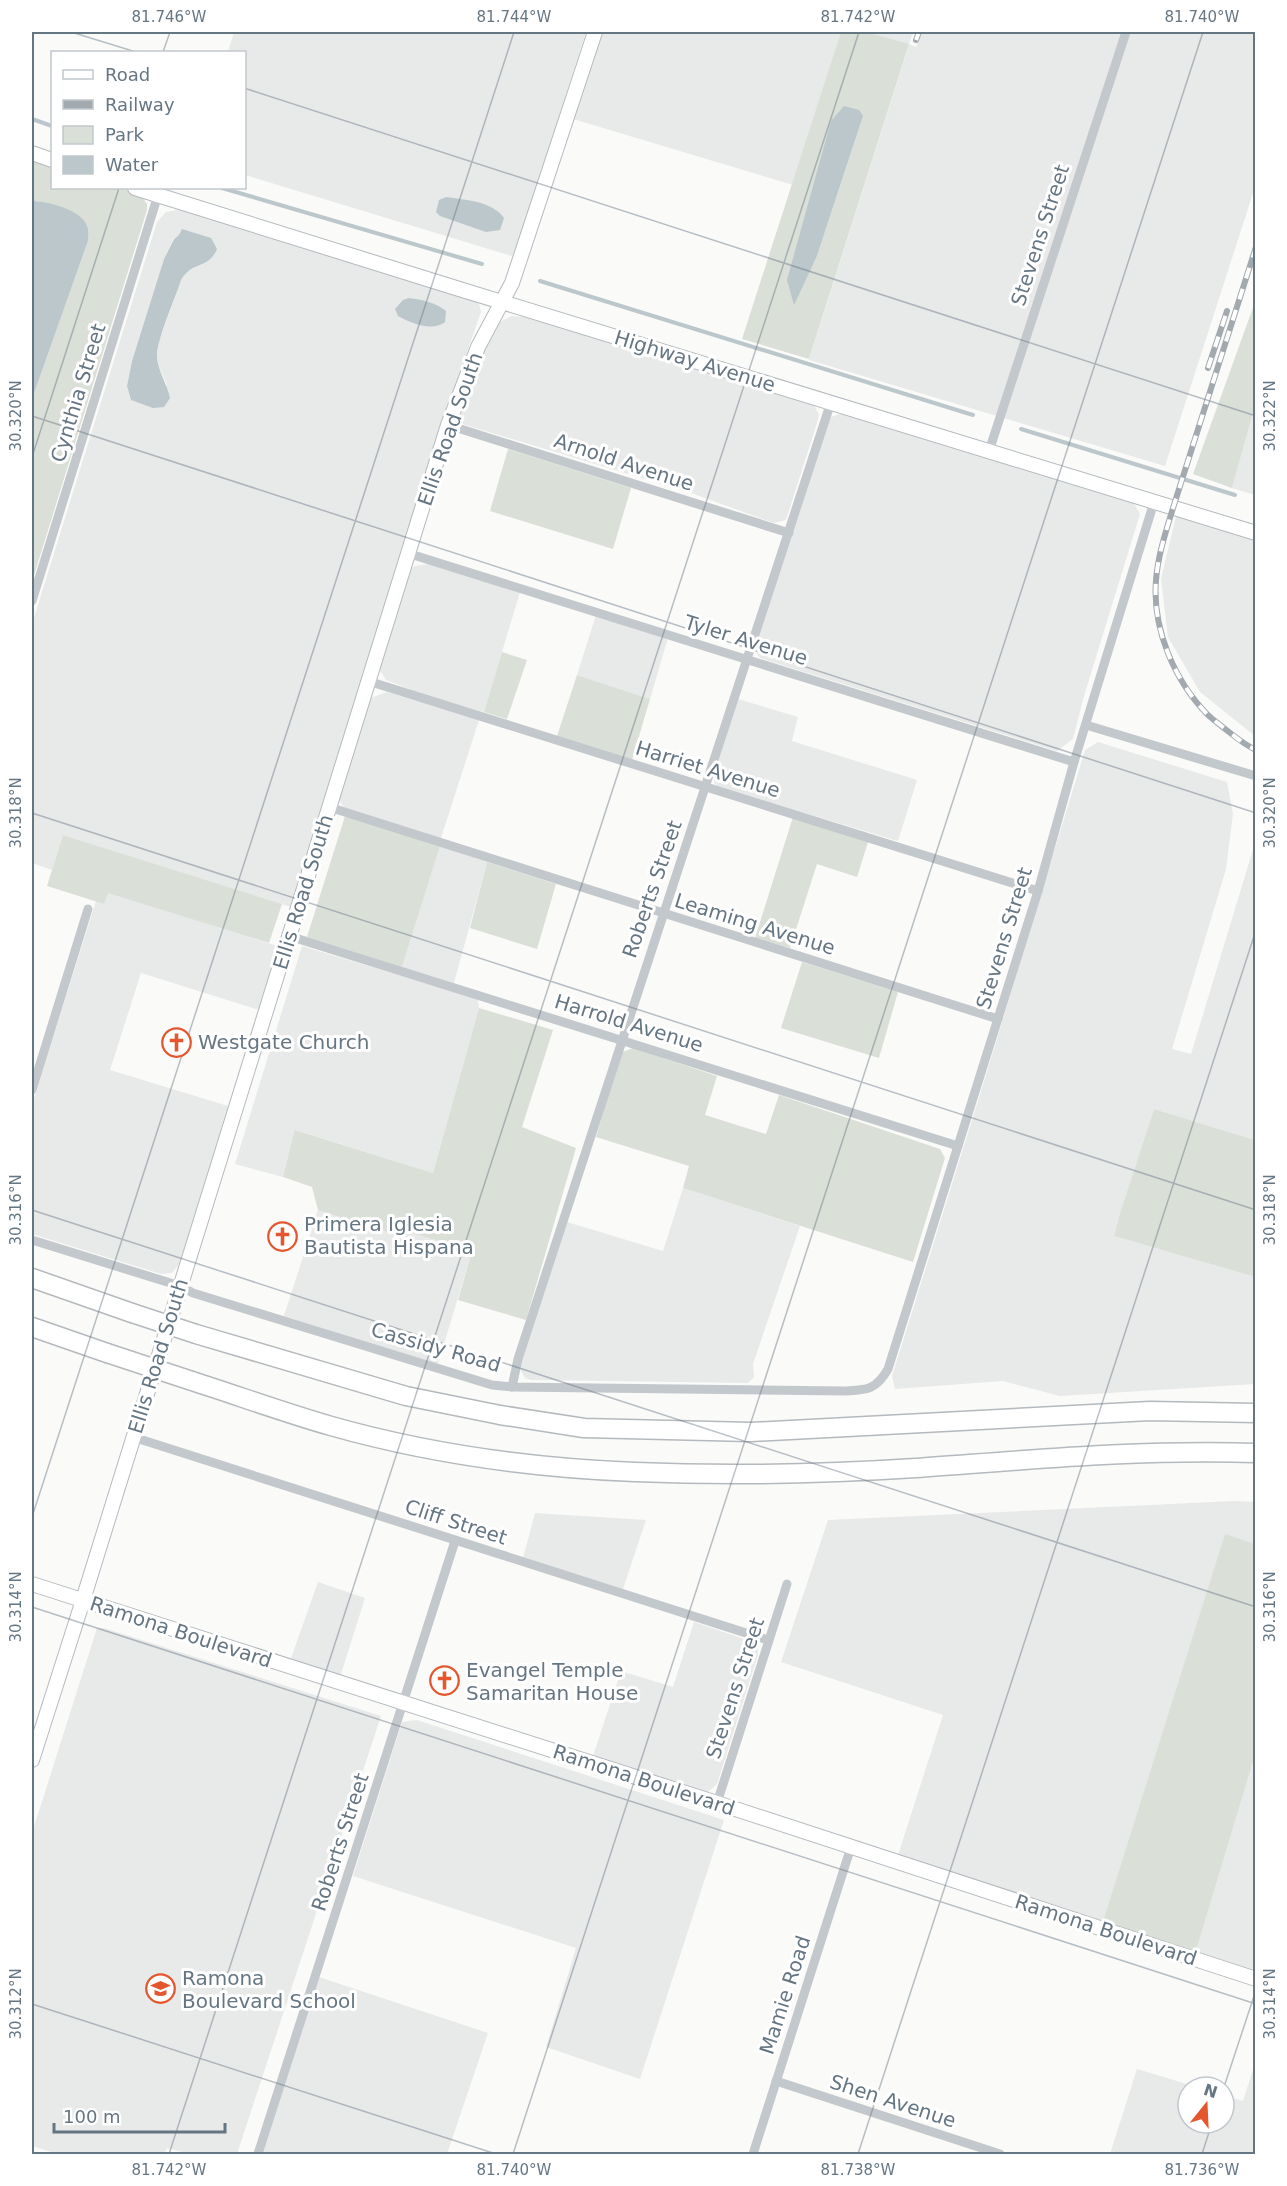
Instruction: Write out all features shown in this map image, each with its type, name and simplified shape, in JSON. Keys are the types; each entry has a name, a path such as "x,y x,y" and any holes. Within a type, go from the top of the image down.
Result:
{"highway":[{"path":"32,1278 196,1335 406,1396 500,1415 584,1428 751,1432 1150,1411 1256,1413"},
{"path":"32,1327 332,1426 508,1462 566,1468 693,1473 824,1472 996,1461 1256,1453"}],"street":[{"name":"Ellis Road South","path":"32,1760 37,1725 82,1600 448,425 478,347 512,283 595,32"},
{"name":"Stevens Street","path":"989,451 1126,32"},
{"path":"32,153 51,160"},
{"name":"Highway Avenue","path":"138,189 1256,533"},
{"name":"Cynthia Street","path":"32,601 158,195"},
{"name":"Roberts Street","path":"512,1387 518,1359 621,1040 831,402"},
{"name":"Arnold Avenue","path":"448,425 789,533"},
{"name":"Stevens Street","path":"880,1382 888,1369 1038,891 1074,762 1154,502"},
{"name":"Tyler Avenue","path":"407,553 1074,762"},
{"name":"Harriet Avenue","path":"368,681 1038,891"},
{"path":"1086,725 1256,776"},
{"name":"Leaming Avenue","path":"329,807 998,1019"},
{"path":"32,1090 88,909"},
{"name":"Harrold Avenue","path":"289,936 958,1146"},
{"name":"Cassidy Road","path":"32,1240 475,1381 512,1387 844,1391 866,1390 880,1382"},
{"name":"Cliff Street","path":"133,1437 768,1640"},
{"name":"Roberts Street","path":"258,2154 455,1541"},
{"name":"Ramona Boulevard","path":"32,1584 717,1803 1256,1979"},
{"name":"Stevens Street","path":"717,1803 787,1584"},
{"name":"Mamie Road","path":"753,2154 851,1847"},
{"name":"Shen Avenue","path":"776,2081 1000,2154"}],"shaded area":[{"path":"234,32 586,32 512,256 246,175 246,51 228,51"},
{"path":"603,32 841,32 793,185 573,119"},
{"path":"866,32 913,32 909,44 916,47 921,32 1255,32 1255,187 1165,466 809,360 909,45"},
{"path":"183,209 470,297 479,304 481,312 442,424 291,907 63,835 52,870 32,863 32,624 157,222 166,212","holes":["185,231 193,232 202,264 186,272 181,280 159,341 157,356 167,385 136,402 131,400 127,386 132,361 164,259 173,239"]},
{"path":"512,316 524,317 674,360 813,403 819,415 786,520 774,523 691,493 462,424 458,416 474,370 492,331 499,322"},
{"path":"1255,406 1255,495 1232,488"},
{"path":"843,413 1133,502 1140,514 1073,739 1057,751 760,658 757,654 755,646 828,423 831,417"},
{"path":"1176,516 1255,539 1255,736 1200,692 1168,637 1161,579"},
{"path":"429,564 520,592 484,712 430,697 386,680 379,669 409,570 415,566"},
{"path":"596,615 668,638 650,699 577,675"},
{"path":"387,692 479,720 441,838 344,807 337,799 368,699"},
{"path":"738,699 798,717 792,741 917,780 898,841 719,787 714,783 714,773"},
{"path":"1098,742 1227,782 1233,814 1226,869 1172,1049 1191,1054 1255,843 1255,1140 1154,1109 1114,1236 1255,1277 1255,1384 1060,1396 1003,1381 895,1389 892,1376 1085,750"},
{"path":"440,846 487,862 454,983 402,967"},
{"path":"108,892 280,947 259,1010 141,973 110,1070 228,1106 180,1263 172,1273 161,1274 32,1234 32,1105 96,901 104,904"},
{"path":"302,946 478,999 479,1008 433,1173 296,1130 283,1177 235,1164"},
{"path":"683,1188 800,1226 753,1364 754,1377 748,1383 531,1380 525,1378 520,1364 567,1222 663,1251"},
{"path":"318,1210 388,1231 408,1232 472,1251 438,1364 284,1316"},
{"path":"1235,1501 1255,1502 1255,1544 1225,1535 1103,1921 898,1855 943,1715 781,1662 828,1520"},
{"path":"535,1513 646,1520 623,1589 523,1558"},
{"path":"318,1582 365,1598 340,1677 290,1661"},
{"path":"694,1622 753,1642 758,1648 758,1655 717,1784 708,1792 698,1793 592,1759 621,1671 673,1687"},
{"name":"Ramona Boulevard School","path":"97,1628 104,1628 381,1716 237,2154 189,2154 167,2148 164,2154 58,2154 32,2146 32,1833"},
{"path":"417,1720 724,1820 640,2079 546,2047 576,1948 353,1876 402,1722"},
{"path":"1255,1755 1255,1971 1196,1951"},
{"path":"319,1977 488,2033 447,2154 263,2154"},
{"path":"1255,2063 1255,2154 1110,2154 1137,2069 1176,2081 1176,2135 1236,2135 1236,2099 1243,2101"}],"green space":[{"path":"841,32 866,32 909,44 809,359 742,339","holes":["863,116 817,256 794,303"]},
{"path":"32,159 51,165 51,189 123,189 140,194 147,204 147,210 32,582 32,399 88,241 38,201 32,201"},
{"path":"1255,302 1255,406 1232,488 1193,474"},
{"path":"508,449 631,488 613,549 490,511"},
{"path":"502,652 527,660 507,719 484,712"},
{"path":"577,675 650,699 632,760 557,736"},
{"path":"345,816 440,846 402,967 307,937"},
{"path":"793,817 868,842 857,877 817,864 790,948 755,938"},
{"path":"63,835 282,904 269,943 108,893 104,904 47,886"},
{"path":"487,862 556,884 537,949 470,928"},
{"path":"802,962 898,992 879,1058 781,1028"},
{"path":"479,1008 553,1030 522,1127 576,1148 526,1320 458,1300 472,1251 408,1232 388,1232 318,1210 312,1187 283,1177 295,1130 433,1173"},
{"path":"633,1048 717,1076 705,1115 766,1134 779,1095 940,1149 945,1158 913,1262 683,1188 689,1166 596,1137 620,1053"},
{"path":"1154,1109 1255,1140 1255,1277 1114,1236"},
{"path":"1225,1534 1255,1544 1255,1755 1196,1951 1103,1921"}],"water":[{"path":"844,106 859,110 863,116 817,256 794,305 787,280 831,121"},
{"path":"446,197 478,202 493,208 504,218 500,230 486,232 440,216 436,212 439,200"},
{"path":"32,201 55,205 78,215 88,228 88,241 32,399"},
{"path":"182,229 211,238 217,249 210,260 190,270 181,280 157,350 159,367 170,398 164,407 153,408 131,400 127,386 132,361 164,259"},
{"path":"409,298 442,308 446,311 445,322 428,326 415,324 398,316 395,309 403,300"}],"waterway":[{"path":"32,119 51,126"},
{"path":"225,189 482,264"},
{"path":"540,281 973,415"},
{"path":"1021,429 1235,495"}],"railway":[{"path":"916,40 919,32"},
{"path":"1256,247 1165,534 1156,580 1156,598 1162,635 1175,669 1195,700 1210,717 1256,750"},
{"path":"1208,368 1227,311"}],"place":[{"name":"Westgate Church","path":"177,1042"},
{"name":"Primera Iglesia Bautista Hispana","path":"283,1236"},
{"name":"Evangel Temple Samaritan House","path":"445,1681"},
{"name":"Ramona Boulevard School","path":"161,1989"}]}
